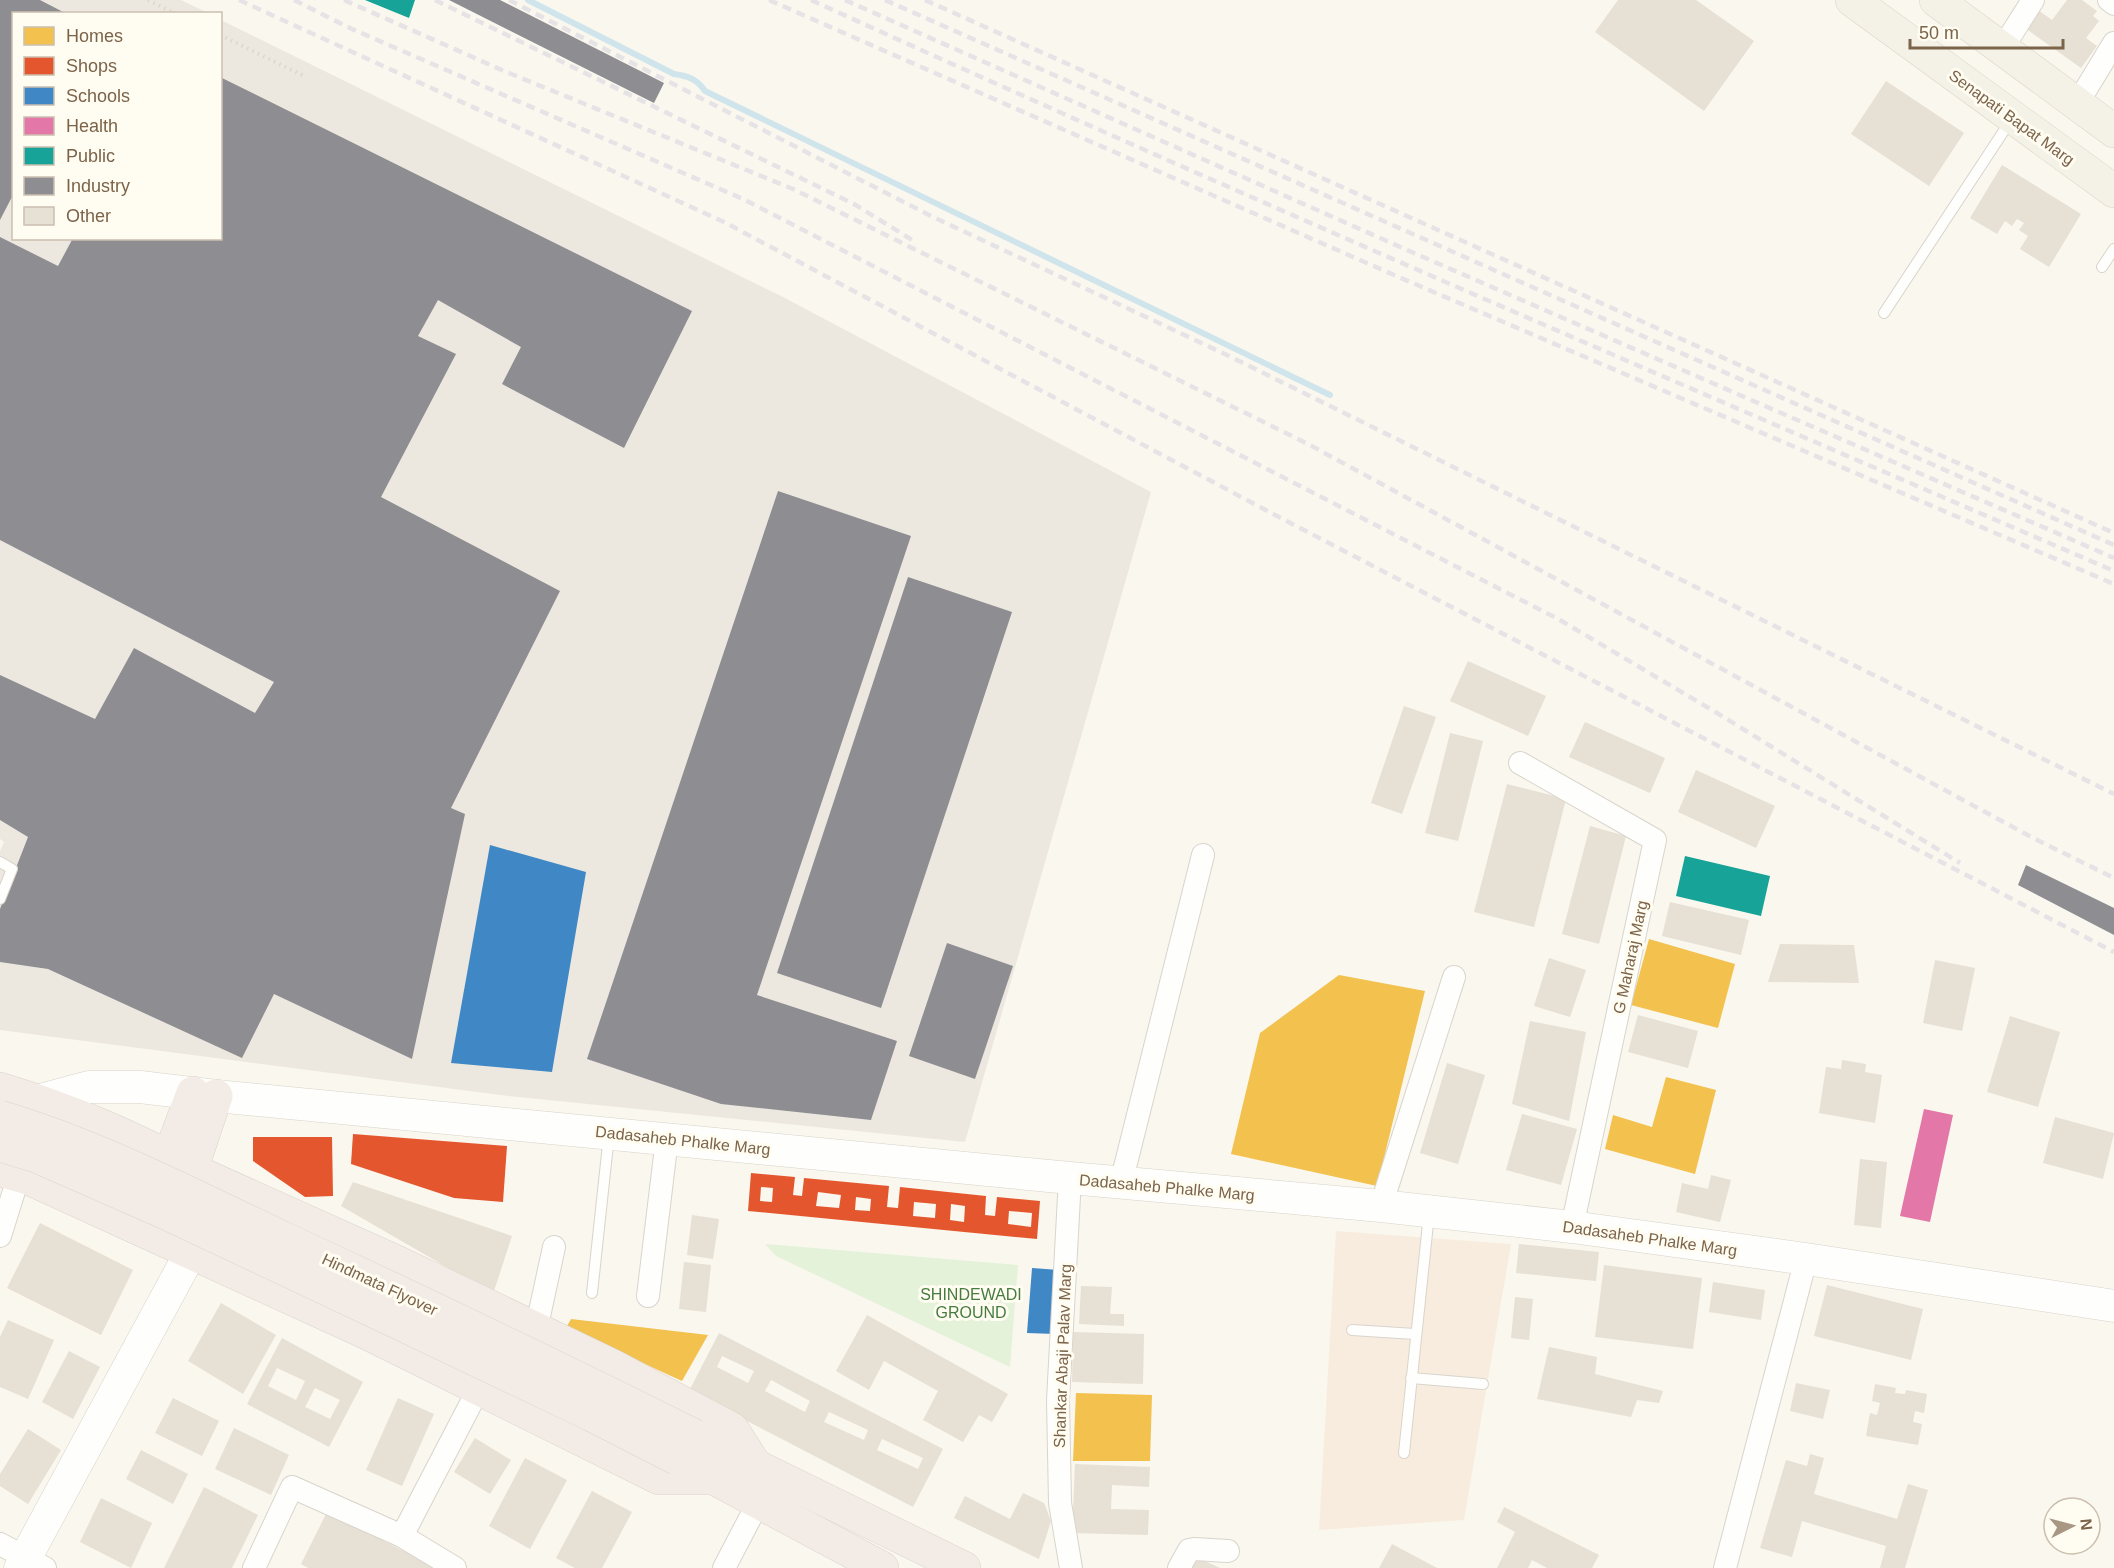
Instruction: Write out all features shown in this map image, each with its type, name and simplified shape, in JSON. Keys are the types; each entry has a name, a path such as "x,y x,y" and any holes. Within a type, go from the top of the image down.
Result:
{"highway":[{"path":"0,1089 54,1106 399,1263 613,1366 732,1429 754,1465"},
{"path":"166,1241 180,1164 205,1095"},
{"name":"Hindmata Flyover","path":"0,1116 45,1130 179,1189 591,1384 686,1448 713,1478 882,1568"},
{"name":"Hindmata Flyover","path":"0,1145 36,1156 168,1214 376,1312 686,1448 754,1465 964,1568"},
{"path":"9,1173 166,1241 367,1333 659,1478 713,1478"}],"main road":[{"name":"Senapati Bapat Marg","path":"1852,0 2114,191"},
{"path":"1936,0 2109,127 2076,164"}],"street":[{"path":"2002,49 2033,0"},
{"path":"2109,0 2114,4"},
{"path":"2077,104 2114,44"},
{"name":"G Maharaj Marg","path":"1520,763 1655,840 1572,1227"},
{"path":"1121,1183 1203,855"},
{"path":"1381,1206 1454,977"},
{"name":"Dadasaheb Phalke Marg","path":"37,1101 89,1087 140,1087 1121,1183 1381,1206 1572,1227 1806,1259 2114,1306"},
{"path":"648,1296 667,1139"},
{"path":"0,1236 9,1173"},
{"name":"Shankar Abaji Palav Marg","path":"1070,1178 1058,1400 1060,1503 1071,1568"},
{"path":"22,1559 166,1241"},
{"path":"536,1330 555,1247"},
{"path":"1725,1568 1806,1259"},
{"path":"402,1536 479,1388"},
{"path":"254,1568 292,1487 402,1536 455,1568"},
{"path":"724,1568 759,1501"},
{"path":"1179,1568 1189,1550 1194,1548 1228,1551"}],"lane":[{"path":"1884,313 2013,118"},
{"path":"2102,267 2114,249"},
{"path":"0,862 12,869 12,874 0,899"},
{"path":"592,1293 610,1133"},
{"path":"1404,1453 1429,1211"},
{"path":"1352,1330 1415,1334"},
{"path":"1411,1378 1484,1383"}],"path":[{"path":"148,0 172,12"},
{"path":"222,37 304,76"}],"shaded area":[{"path":"0,0 181,0 206,12 12,12 12,240 222,240 222,20 783,297 1151,492 965,1142 508,1096 0,1030 0,851 4,842 0,839"},
{"path":"1336,1231 1511,1244 1464,1520 1319,1530"}],"green space":[{"name":"SHINDEWADI GROUND","path":"765,1244 1018,1265 1010,1367 776,1256"}],"building: Homes":[{"path":"1649,939 1735,964 1718,1028 1631,1005"},
{"path":"1339,975 1425,991 1377,1186 1231,1154 1260,1033"},
{"path":"1666,1077 1716,1090 1695,1174 1605,1149 1613,1115 1652,1127"},
{"path":"571,1319 708,1335 682,1381 566,1328"},
{"path":"1076,1393 1152,1395 1150,1461 1073,1461"}],"building: Shops":[{"path":"353,1134 507,1146 503,1202 454,1198 351,1164"},
{"path":"253,1137 332,1137 333,1196 305,1197 253,1161"},
{"path":"751,1173 795,1177 793,1195 802,1196 804,1178 889,1186 887,1207 898,1208 900,1187 986,1196 985,1215 995,1216 997,1197 1040,1201 1037,1239 748,1211","holes":["761,1187 773,1188 772,1202 760,1201","818,1192 841,1195 839,1208 816,1206","856,1197 871,1199 870,1211 855,1210","914,1202 936,1204 935,1218 913,1216","951,1204 965,1206 964,1222 950,1220","1009,1211 1032,1213 1031,1227 1008,1224"]}],"building: Schools":[{"path":"490,845 586,872 552,1072 451,1063"},
{"path":"1032,1268 1059,1270 1055,1334 1027,1333"}],"building: Health":[{"path":"1924,1109 1953,1115 1930,1222 1900,1216"}],"building: Public":[{"path":"365,0 415,0 409,18"},
{"path":"1685,856 1770,876 1761,916 1676,896"}],"building: Industry":[{"path":"0,0 40,0 63,12 12,12 12,197 0,220"},
{"path":"449,0 500,0 664,83 654,103"},
{"path":"222,78 692,311 624,448 502,384 521,347 438,300 418,336 456,354 381,497 560,591 451,808 465,814 412,1059 274,994 242,1058 48,969 0,962 0,909 28,837 0,820 0,675 95,719 134,648 255,713 274,682 0,540 0,237 58,266 72,240 222,240"},
{"path":"778,491 911,536 757,995 897,1041 871,1120 721,1104 587,1059"},
{"path":"908,577 1012,612 881,1008 777,973"},
{"path":"2026,865 2114,908 2114,935 2018,885"},
{"path":"947,943 1013,966 975,1079 909,1056"}],"building: Other":[{"path":"1618,0 1696,0 1754,41 1704,111 1595,32"},
{"path":"2067,0 2082,0 2097,11 2093,16 2099,21 2086,38 2097,46 2081,68 2025,28 2038,10 2052,20"},
{"path":"1886,81 1964,133 1929,186 1851,134"},
{"path":"2002,165 2081,214 2049,267 2020,249 2028,236 2019,230 2024,223 2017,219 2012,226 2005,221 1997,234 1970,218"},
{"path":"1468,661 1546,696 1528,736 1450,701"},
{"path":"1404,706 1436,717 1402,814 1371,803"},
{"path":"1585,722 1665,758 1650,793 1569,757"},
{"path":"1450,733 1483,741 1458,841 1425,833"},
{"path":"1696,770 1775,806 1756,848 1678,812"},
{"path":"1507,784 1566,799 1534,927 1474,912"},
{"path":"1590,826 1626,836 1599,944 1562,934"},
{"path":"1670,902 1749,920 1741,955 1662,936"},
{"path":"1780,944 1854,945 1859,983 1768,982"},
{"path":"1549,958 1586,970 1570,1017 1534,1006"},
{"path":"1935,960 1975,968 1962,1031 1923,1023"},
{"path":"1638,1015 1698,1031 1688,1068 1628,1052"},
{"path":"2010,1016 2060,1032 2038,1107 1987,1092"},
{"path":"1530,1021 1586,1032 1569,1121 1512,1104"},
{"path":"1842,1060 1866,1064 1865,1072 1882,1075 1875,1123 1819,1113 1826,1067 1841,1069"},
{"path":"1447,1063 1485,1075 1458,1164 1420,1153"},
{"path":"1522,1114 1577,1129 1561,1185 1506,1170"},
{"path":"2055,1117 2114,1133 2103,1179 2043,1163"},
{"path":"1860,1159 1887,1162 1881,1228 1854,1225"},
{"path":"1711,1175 1731,1180 1720,1222 1676,1212 1682,1183 1708,1189"},
{"path":"353,1182 512,1236 493,1294 341,1206"},
{"path":"692,1215 719,1219 713,1259 687,1255"},
{"path":"40,1223 133,1270 101,1335 7,1288"},
{"path":"1519,1244 1599,1252 1596,1281 1516,1273"},
{"path":"684,1262 711,1265 706,1312 679,1309"},
{"path":"1604,1265 1702,1278 1693,1349 1595,1337"},
{"path":"1713,1282 1765,1290 1761,1320 1709,1312"},
{"path":"1827,1285 1923,1309 1911,1360 1814,1336"},
{"path":"1081,1286 1112,1287 1110,1314 1124,1314 1124,1326 1079,1324"},
{"path":"1515,1297 1533,1299 1529,1340 1511,1338"},
{"path":"221,1303 276,1335 243,1394 188,1361"},
{"path":"867,1315 1008,1394 992,1422 979,1415 963,1442 923,1420 938,1391 884,1361 869,1390 836,1371"},
{"path":"8,1320 54,1340 28,1399 0,1387 0,1337"},
{"path":"1073,1332 1144,1334 1143,1384 1072,1382"},
{"path":"719,1333 943,1449 913,1507 689,1391","holes":["722,1356 754,1371 748,1383 717,1367","771,1380 810,1401 805,1412 765,1391","829,1412 868,1430 864,1440 824,1422","882,1439 923,1458 918,1469 877,1450"]},
{"path":"282,1338 363,1382 329,1447 247,1404","holes":["277,1368 305,1381 296,1400 268,1386","315,1388 340,1400 330,1419 305,1407"]},
{"path":"1549,1347 1597,1357 1595,1374 1663,1391 1659,1403 1637,1400 1631,1417 1537,1399"},
{"path":"69,1351 100,1367 73,1419 42,1402"},
{"path":"1796,1383 1830,1390 1823,1419 1790,1411"},
{"path":"1875,1384 1896,1388 1895,1393 1905,1394 1906,1390 1927,1394 1924,1413 1915,1411 1913,1422 1922,1424 1918,1445 1866,1436 1870,1413 1877,1415 1880,1403 1872,1401"},
{"path":"173,1398 219,1421 202,1456 155,1433"},
{"path":"398,1398 434,1414 402,1486 366,1470"},
{"path":"234,1428 289,1455 271,1495 215,1469"},
{"path":"28,1429 61,1450 28,1504 0,1486 0,1474"},
{"path":"475,1438 511,1460 490,1494 454,1472"},
{"path":"141,1450 188,1474 173,1504 126,1479"},
{"path":"1810,1454 1824,1458 1814,1494 1897,1519 1908,1484 1928,1490 1905,1568 1880,1568 1886,1546 1802,1521 1792,1557 1760,1548 1786,1460 1807,1466"},
{"path":"525,1458 567,1480 530,1549 489,1526"},
{"path":"1075,1464 1150,1467 1149,1487 1112,1485 1111,1509 1149,1510 1148,1535 1072,1533"},
{"path":"204,1487 258,1515 232,1568 164,1568"},
{"path":"592,1491 632,1512 602,1568 575,1568 556,1558"},
{"path":"1023,1493 1044,1503 1051,1521 1039,1559 954,1518 965,1496 1010,1519"},
{"path":"101,1498 152,1523 131,1568 80,1542"},
{"path":"1504,1507 1599,1555 1592,1568 1547,1568 1532,1560 1528,1568 1497,1568 1515,1532 1497,1522"},
{"path":"327,1512 437,1568 308,1568 301,1564"},
{"path":"1392,1544 1437,1568 1379,1568"},
{"path":"1192,1555 1220,1568 1186,1568"}],"waterway":[{"path":"528,0 674,74 692,79 705,91 1330,395"}],"railway":[{"path":"239,0 724,222 1277,516 2114,952"},
{"path":"294,0 352,29 743,199 1560,620 1717,713 1960,863"},
{"path":"344,0 504,71 793,189 1308,444 2033,838 2114,878"},
{"path":"435,0 854,204 917,243"},
{"path":"509,0 933,217 1227,355 2114,794"},
{"path":"769,0 1394,275 2114,584"},
{"path":"811,0 1298,218 2114,571"},
{"path":"845,0 1407,250 2114,558"},
{"path":"885,0 2114,545"},
{"path":"925,0 2114,533"}]}
